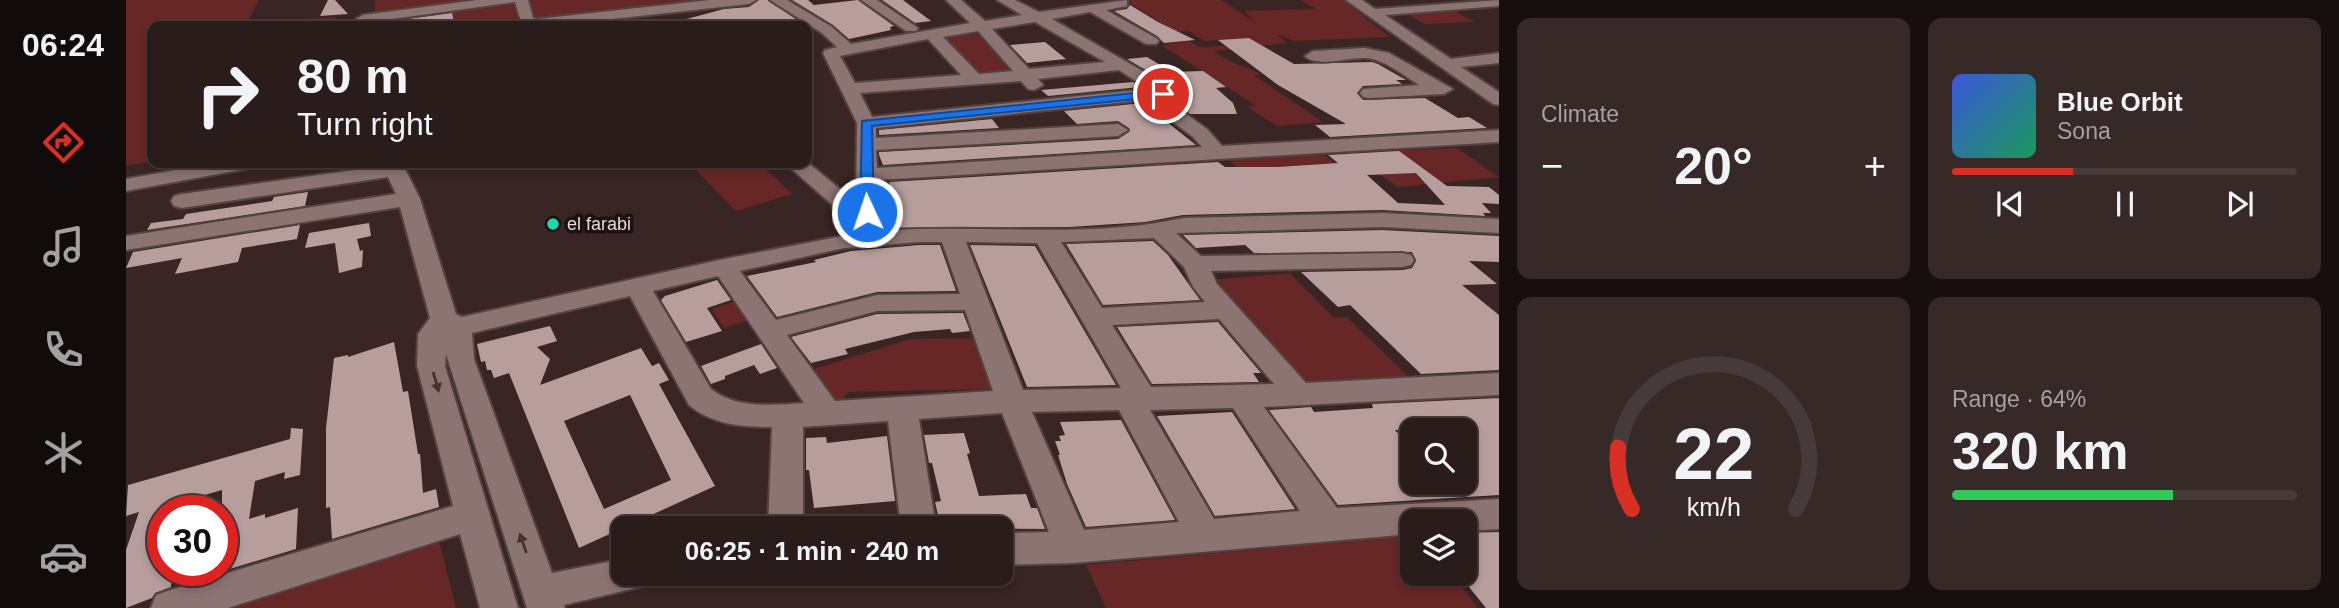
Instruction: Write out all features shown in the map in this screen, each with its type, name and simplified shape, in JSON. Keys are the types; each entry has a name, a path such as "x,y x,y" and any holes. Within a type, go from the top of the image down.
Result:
{"street":[{"path":"363,14 522,0 527,21"},
{"path":"555,21 748,0 759,11 662,21"},
{"path":"777,0 827,30 849,50"},
{"path":"868,0 911,28"},
{"path":"866,123 1085,102 1166,91 1067,31 1004,0"},
{"path":"1353,0 1493,91"},
{"path":"1365,0 1457,62 1493,91"},
{"path":"885,50 911,28 951,10 990,1"},
{"path":"1381,10 1499,2"},
{"path":"867,227 866,123 848,89 823,53 885,50 933,35 1122,3"},
{"path":"1093,8 1150,41"},
{"path":"951,10 982,26 1052,105"},
{"path":"1067,31 1119,22"},
{"path":"933,35 973,78"},
{"path":"885,50 910,84"},
{"path":"1314,56 1365,53 1382,56 1438,89"},
{"path":"1457,62 1499,58"},
{"path":"848,89 1122,65"},
{"path":"1369,93 1438,89 1493,91"},
{"path":"1149,95 1200,133 1217,152"},
{"path":"1085,102 1143,156"},
{"path":"865,145 1118,130"},
{"path":"865,176 1143,156 1499,136"},
{"path":"126,170 147,166"},
{"path":"126,185 218,168"},
{"path":"182,201 382,168"},
{"path":"395,168 409,199 445,327 460,359 543,600 611,580"},
{"path":"800,168 867,227"},
{"path":"126,243 409,199"},
{"path":"445,327 724,266 867,227 951,235 1045,236 1160,231 1183,225 1382,220 1499,226"},
{"path":"1160,231 1195,264 1206,287 1224,310 1298,393"},
{"path":"951,235 1012,401 1073,547"},
{"path":"1045,236 1136,399 1205,535"},
{"path":"1195,264 1402,260"},
{"path":"724,266 826,412"},
{"path":"637,286 700,397 711,406 736,415 788,416 1012,401 1241,397 1499,384"},
{"path":"769,331 877,303 976,302"},
{"path":"1092,317 1224,310"},
{"path":"445,327 431,366 499,608"},
{"path":"1241,397 1328,524"},
{"path":"902,407 917,516"},
{"path":"785,516 788,416"},
{"path":"1013,549 1073,547 1328,524 1499,514"},
{"path":"170,608 473,515"}],"shaded area":[{"path":"126,0 259,0 248,21 147,21 147,162 126,166"},
{"path":"375,0 739,0 609,15 600,21 375,21"},
{"path":"1124,0 1222,0 1256,23 1244,11 1316,9 1300,0 1343,0 1390,37 1294,41 1276,34 1288,43 1214,51 1261,75 1254,75 1323,122 1277,126 1247,107 1255,105 1161,45 1189,41 1200,47 1260,44 1249,38 1204,41 1189,31 1176,32"},
{"path":"1453,10 1475,22 1425,24 1404,12"},
{"path":"336,17 336,21 277,21"},
{"path":"978,34 1016,74 973,78 938,37"},
{"path":"1457,148 1499,177 1398,187 1346,152"},
{"path":"1320,152 1335,163 1302,165 1319,178 1146,167 1141,162 1168,160 1175,166 1238,169 1227,157"},
{"path":"694,168 764,168 792,194 736,211"},
{"path":"1290,273 1334,318 1347,317 1416,384 1308,389 1212,280"},
{"path":"736,301 749,320 724,328 712,309"},
{"path":"976,338 991,389 849,392 836,405 814,369 910,339"},
{"path":"436,529 456,608 189,608"},
{"path":"1400,536 1400,586 1461,586 1478,608 1106,608 1086,565"}],"building":[{"path":"328,0 335,0 348,14 320,16"},
{"path":"759,0 768,0 799,21 679,21 724,9 749,7"},
{"path":"792,0 808,0 814,5 858,0 894,26 890,27 891,30 849,39 833,25"},
{"path":"882,0 903,0 931,21 915,23"},
{"path":"1130,5 1195,40 1164,43 1157,36 1114,11 1127,9"},
{"path":"452,13 454,21 408,21"},
{"path":"1249,38 1294,64 1378,64 1406,80 1396,80 1402,84 1363,86 1357,93 1363,100 1425,98 1458,118 1469,117 1487,128 1330,137 1315,125 1346,124 1278,85 1218,40"},
{"path":"1045,42 1066,59 1027,63 1010,45"},
{"path":"1147,57 1172,72 1203,71 1226,87 1216,88 1233,103 1237,114 1190,114 1170,99 1178,92 1173,86 1127,59"},
{"path":"1133,82 1140,87 1048,96 1041,90"},
{"path":"1143,103 1196,145 883,165 879,155 879,152 1118,139 1129,132 1129,128 1118,121 1077,124 1064,111"},
{"path":"992,119 999,128 879,135 879,130"},
{"path":"1399,151 1447,186 1489,187 1499,195 1499,204 1482,203 1491,213 1483,213 1485,216 1382,210 1183,215 1145,222 1070,227 888,228 883,202 887,202 885,192 892,192 889,182 1218,162 1225,167 1338,163 1328,155","holes":["1416,173 1445,205 1398,203 1367,175"]},
{"path":"308,192 305,206 147,230 151,223 183,219 186,214 272,201 274,197"},
{"path":"369,223 371,236 357,239 360,251 363,250 362,267 339,273 335,243 305,248 309,233"},
{"path":"300,225 297,239 242,248 238,262 175,274 182,258 126,268 133,252"},
{"path":"1382,230 1499,236 1499,262 1469,261 1497,284 1462,285 1499,315 1499,370 1421,374 1350,305 1338,307 1301,272 1403,270 1412,268 1416,261 1412,252 1254,253 1245,245 1196,248 1183,235"},
{"path":"1153,241 1168,255 1200,300 1103,305 1066,244"},
{"path":"940,245 956,291 877,292 777,317 747,276 816,262 814,260 851,251"},
{"path":"970,245 1035,246 1116,385 1027,387"},
{"path":"717,280 731,300 707,308 722,331 686,342 661,300 665,296"},
{"path":"963,313 970,331 952,333 950,329 914,332 845,349 848,354 811,363 791,337 877,314"},
{"path":"1218,322 1261,373 1253,373 1259,382 1152,384 1117,327"},
{"path":"550,326 557,341 537,347 550,359 540,385 641,348 652,366 659,363 669,380 659,384 715,486 649,516 611,516 611,533 579,548 509,373 494,378 491,370 487,370 485,361 481,362 477,344","holes":["630,395 671,480 604,509 564,421"]},
{"path":"394,342 403,392 408,391 420,454 423,493 436,489 439,507 332,539 330,507 326,508 326,428 334,358 348,357"},
{"path":"761,344 777,368 760,374 754,365 711,384 701,366"},
{"path":"1499,398 1499,495 1338,505 1269,410 1311,407 1314,412 1373,408 1372,404"},
{"path":"1232,412 1295,509 1215,516 1157,416"},
{"path":"1121,420 1175,520 1086,527 1067,484 1058,455 1055,441 1061,441 1059,436 1065,435 1060,422"},
{"path":"291,428 303,429 300,475 284,479 285,472 255,481 249,519 265,514 265,518 298,508 296,549 238,567 238,495 222,495 222,490 205,495 147,495 147,586 171,587 126,608 126,550 139,512 126,516 128,485 290,439"},
{"path":"964,433 979,496 1026,494 1031,508 1037,508 1045,529 1013,529 1013,516 938,516 935,502 941,501 932,463 929,463 924,435"},
{"path":"887,436 895,501 814,508 809,470 806,470 806,438 826,437 827,443"},
{"path":"1499,532 1499,608 1486,608 1468,586 1477,586 1477,533"}],"place":[{"name":"el farabi","path":"553,224"}],"route":[{"path":"867,212 866,123 1163,94"}]}
